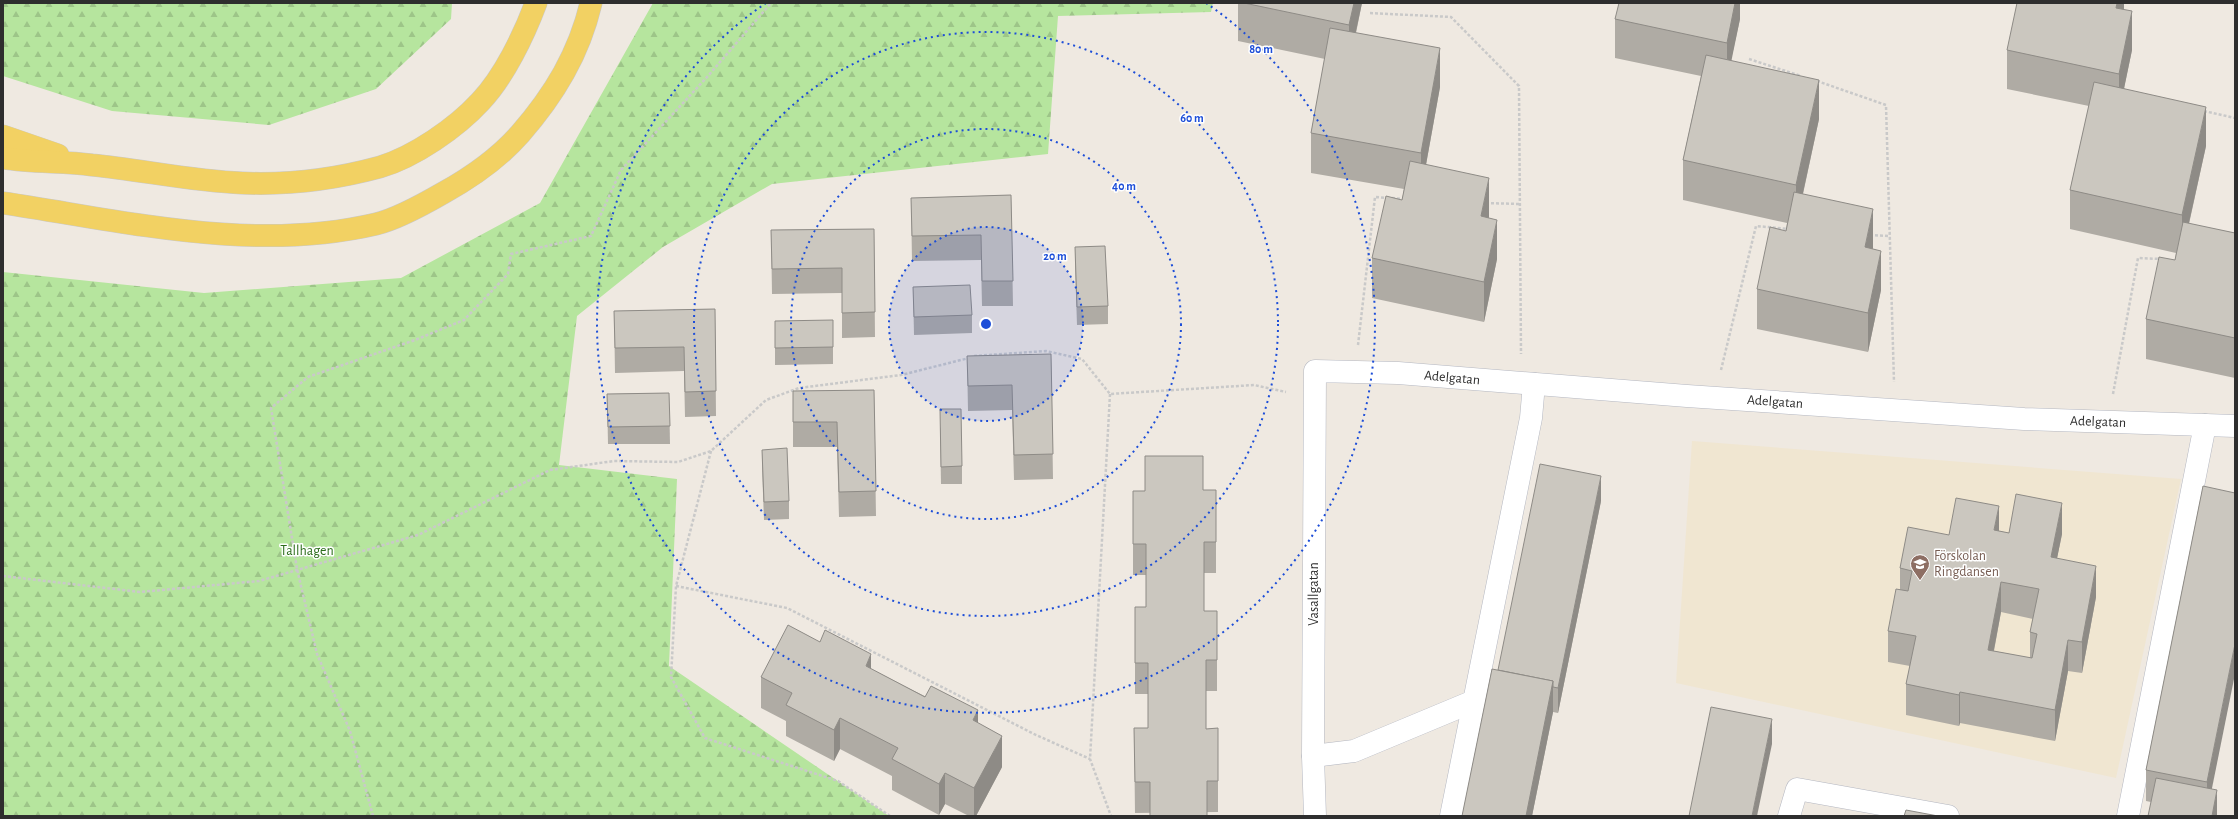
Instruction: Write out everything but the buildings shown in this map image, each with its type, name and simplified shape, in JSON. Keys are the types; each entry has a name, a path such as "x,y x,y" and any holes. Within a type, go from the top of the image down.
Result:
{"main road":[{"path":"3,158 92,165 242,183 289,183 332,177 381,167 413,152 448,131 480,102 498,78 527,28 536,3"},
{"path":"3,202 202,233 269,235 328,232 377,223 428,202 472,177 509,147 540,111 566,72 585,29 591,3"},
{"path":"3,136 21,144 92,165"},
{"path":"3,206 38,208"}],"street":[{"name":"Adelgatan","path":"1315,371 1398,373 2024,419 2235,426"},
{"name":"Vasallgatan","path":"1315,371 1313,756 1315,816"},
{"path":"1451,816 1531,418 1534,384"},
{"path":"2128,816 2205,425"},
{"path":"1313,756 1354,752 1474,701"},
{"path":"1789,816 1797,789 1897,812 1948,816"}],"path":[{"path":"373,816 350,731 317,654 297,569 271,408 308,376 416,340 464,320 508,274 511,254 590,236 621,170 708,76 771,3"},
{"path":"1370,13 1451,17 1519,86 1521,355"},
{"path":"1749,59 1807,78"},
{"path":"1814,80 1886,105 1894,385"},
{"path":"2197,109 2235,118"},
{"path":"1358,348 1375,197 1405,199"},
{"path":"1482,202 1520,204"},
{"path":"1719,378 1756,226 1796,229"},
{"path":"1866,234 1890,236"},
{"path":"2112,399 2138,258 2168,260"},
{"path":"3,576 140,592 259,580 418,535 550,470 614,461 678,462 712,451 766,400 799,388 901,376 977,356 1046,351 1082,359 1110,394 1090,759 1110,816"},
{"path":"1110,394 1254,385 1287,392"},
{"path":"712,451 676,586 671,677 705,738 838,782 890,816"},
{"path":"676,586 787,608 1036,735 1090,759"}],"shaded area":[{"name":"Förskolan Ringdansen","path":"1692,441 2181,479 2116,778 1676,683"}],"green space":[{"path":"3,3 452,3 451,19 376,89 269,125 112,111 3,76"},
{"name":"Tallhagen","path":"653,3 1213,3 1211,12 1058,16 1048,154 772,184 663,247 577,316 559,465 677,479 669,666 889,816 3,816 3,272 204,293 401,278 540,203"}],"place":[{"name":"Förskolan Ringdansen","path":"1920,581"}]}
